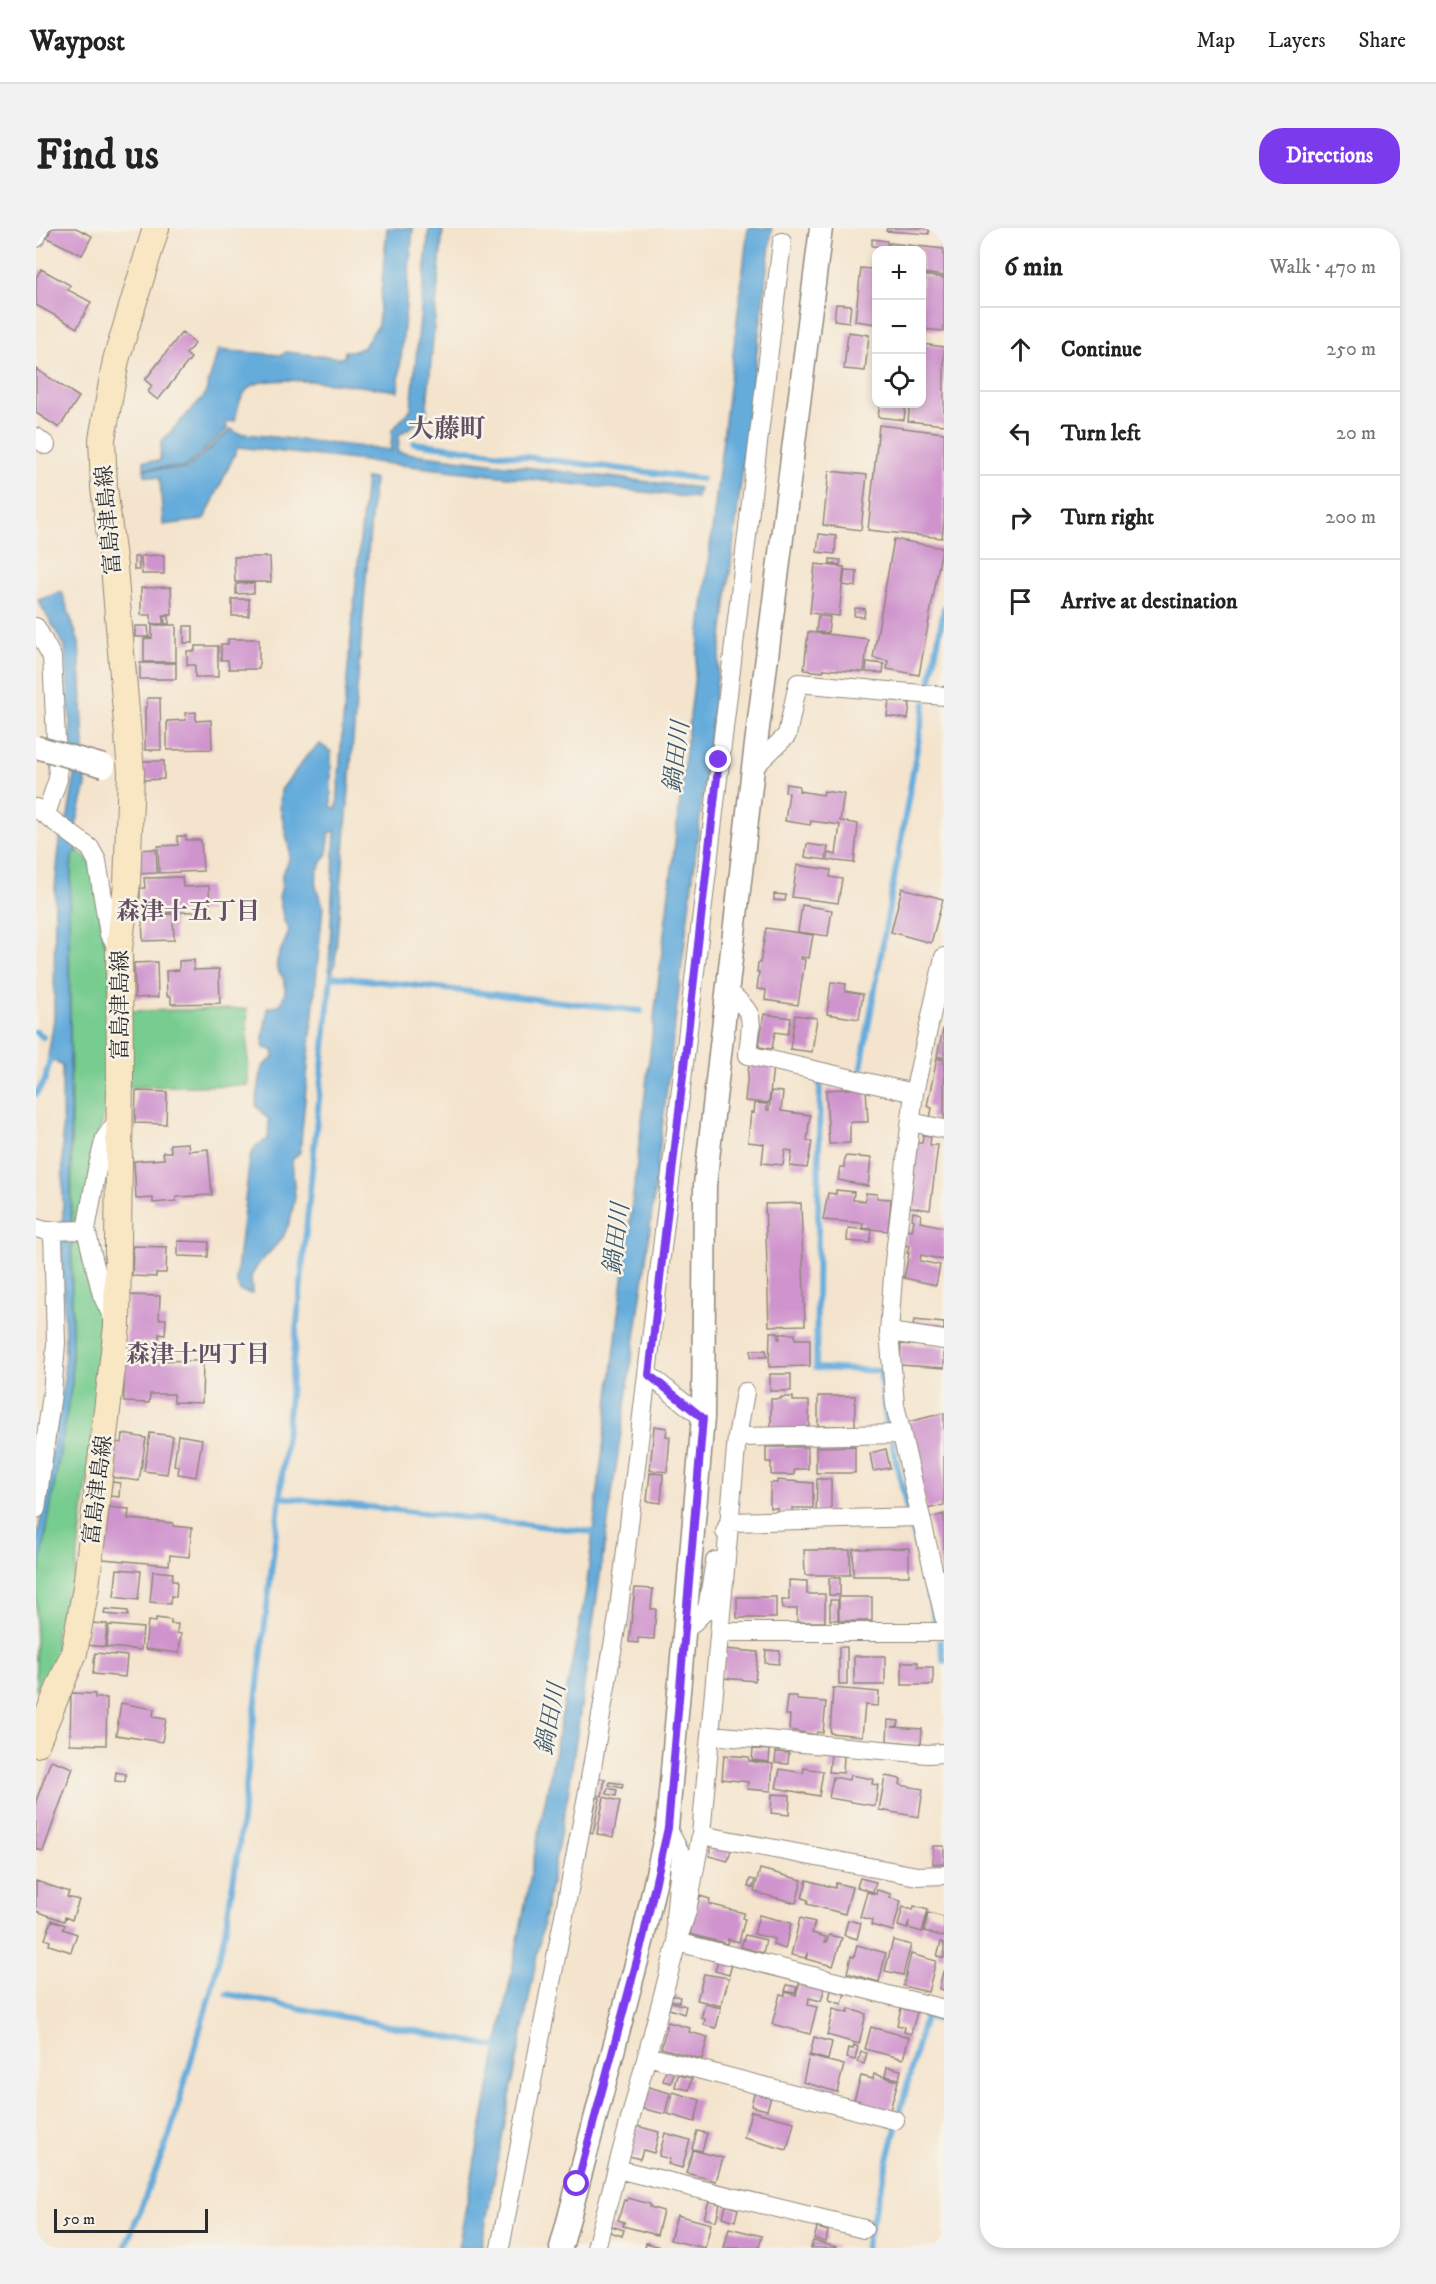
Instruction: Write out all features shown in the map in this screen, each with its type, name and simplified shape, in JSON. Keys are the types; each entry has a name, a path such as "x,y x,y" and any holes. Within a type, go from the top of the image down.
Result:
{"main road":[{"name":"富島津島線","path":"37,1737 74,1653 86,1587 117,1326 119,949 127,885 131,772 114,567 104,487 102,439 116,360 156,228"}],"street":[{"path":"36,238 39,228"},
{"path":"561,2248 643,1938 668,1828 703,1418 705,1185 753,768 821,228"},
{"path":"500,2248 587,1796 618,1617 649,1375 782,242"},
{"path":"36,627 52,657 58,779 41,811 90,848 97,861 109,934 119,949"},
{"path":"753,768 787,735 798,683 944,696"},
{"path":"36,747 131,772"},
{"path":"944,957 914,1093 894,1262 889,1332 895,1405 944,1617"},
{"path":"728,991 747,1008 751,1015 748,1055 914,1093"},
{"path":"36,1509 52,1394 62,1230 97,1168 105,1138 118,1120"},
{"path":"911,1122 944,1129"},
{"path":"62,1230 102,1295 117,1326"},
{"path":"889,1332 944,1340"},
{"path":"649,1375 703,1418"},
{"path":"596,2248 687,1911 701,1835 737,1437 745,1392"},
{"path":"737,1437 901,1434"},
{"path":"729,1522 921,1517"},
{"path":"685,1631 707,1609 717,1549 729,1522"},
{"path":"720,1632 944,1632"},
{"path":"710,1735 928,1754 944,1753"},
{"path":"668,1828 681,1854 675,1917 677,1942"},
{"path":"701,1835 917,1876 944,1875"},
{"path":"677,1942 944,2009"},
{"path":"647,2056 895,2120"},
{"path":"617,2169 864,2229"}],"green space":[{"path":"78,851 87,858 93,870 103,935 110,962 108,1097 79,1223 72,1223 69,910 72,855"},
{"path":"247,1009 248,1085 128,1087 128,1011"},
{"path":"72,1240 79,1241 87,1250 104,1326 96,1413 74,1583 69,1601 60,1615 55,1637 59,1661 52,1677 36,1690 36,1591 72,1382"}],"water":[{"path":"387,228 413,228 398,391 298,380 261,382 250,387 243,394 235,421 226,422 227,429 186,467 144,468 144,461 160,461 161,442 205,395 218,350 282,355 286,352 344,358 345,351 354,351 364,347 378,325"},
{"path":"429,228 443,228 426,417 399,435 398,452 699,488 697,498 238,447 204,520 163,525 160,478 145,475 144,469 187,469 231,429 237,433 391,450 392,430 411,409"},
{"path":"748,228 772,228 644,1276 568,1794 481,2248 458,2248 586,1591"},
{"path":"366,478 374,479 335,963 331,976 329,969 335,831 330,832 327,854 317,871 316,887 323,905 300,1152 292,1160 295,1197 290,1221 283,1237 251,1276 252,1294 240,1291 236,1280 250,1157 256,1146 268,1139 269,1120 256,1105 262,1067 274,1057 273,1050 264,1048 263,1043 267,1008 280,1005 285,987 285,982 278,971 277,961 289,930 284,921 279,897 282,874 288,863 290,852 280,807 281,790 306,757 320,744 331,752 331,807 337,809"},
{"path":"62,592 79,643 86,785 76,825 78,851 72,855 69,910 72,1382 36,1591 36,1547 64,1378 63,1264 59,1240 63,1221 62,1066 48,1057 54,1019 55,889 60,838 68,816 74,780 65,647 38,600"}],"building":[{"path":"52,228 76,228 92,236 82,255 47,238"},
{"path":"887,228 929,228 929,234 886,231"},
{"path":"872,239 887,241 887,246 872,246"},
{"path":"889,243 916,246 889,246"},
{"path":"926,247 944,249 944,276 926,274"},
{"path":"872,262 872,323 855,321 861,268 871,269"},
{"path":"41,269 70,285 68,290 91,302 77,328 36,305 36,278"},
{"path":"926,276 944,278 944,331 926,329"},
{"path":"836,304 851,305 849,322 834,320"},
{"path":"182,332 195,343 186,354 191,358 158,400 148,392 152,386 145,380"},
{"path":"848,332 869,335 865,371 844,369"},
{"path":"926,345 944,347 944,425 908,421 910,408 926,408"},
{"path":"36,369 79,397 59,428 36,413"},
{"path":"879,408 906,408 904,420 878,417"},
{"path":"879,425 944,433 942,538 868,530"},
{"path":"829,471 867,475 861,530 823,525"},
{"path":"819,534 836,536 835,554 817,552"},
{"path":"894,539 942,548 919,675 887,669 888,661 873,658"},
{"path":"164,555 164,574 142,574 141,556"},
{"path":"134,557 139,557 139,570 134,570"},
{"path":"234,557 270,557 271,582 235,582"},
{"path":"830,559 841,560 840,565 830,564"},
{"path":"815,564 844,567 839,616 810,613"},
{"path":"845,570 857,571 856,587 843,585"},
{"path":"254,583 254,593 236,594 236,584"},
{"path":"171,587 172,615 163,615 163,624 151,624 151,615 141,615 141,588"},
{"path":"232,599 249,599 249,616 232,616"},
{"path":"855,608 865,609 864,617 854,616"},
{"path":"164,616 169,616 169,624 165,624"},
{"path":"818,616 830,617 828,633 816,632"},
{"path":"152,625 176,625 176,662 144,662 144,639 152,638"},
{"path":"135,626 148,626 149,637 135,637"},
{"path":"184,626 193,626 193,643 184,643"},
{"path":"808,632 868,639 864,672 804,670"},
{"path":"228,639 259,639 259,669 229,669 228,660 221,660 221,644 228,644"},
{"path":"195,646 218,646 218,677 195,677 195,665 187,665 187,651 195,651"},
{"path":"867,662 884,664 883,673 866,672"},
{"path":"140,663 176,663 176,679 140,679"},
{"path":"147,698 160,698 161,750 145,750"},
{"path":"889,700 910,703 908,719 887,716"},
{"path":"196,712 196,721 211,720 212,749 167,750 167,721 186,720 185,713"},
{"path":"143,761 164,761 164,779 144,780"},
{"path":"786,784 799,786 799,791 823,795 824,791 844,794 840,821 858,824 854,863 828,860 829,853 836,855 840,825 811,821 810,825 785,821 789,793 785,792"},
{"path":"177,836 186,836 186,840 201,840 203,871 159,873 158,846 178,845"},
{"path":"807,844 828,847 826,860 805,857"},
{"path":"156,849 157,873 136,874 135,850"},
{"path":"797,865 831,870 830,877 842,879 838,903 792,897"},
{"path":"182,877 183,887 209,886 210,911 131,914 130,900 140,900 140,888 145,888 144,878"},
{"path":"902,888 943,899 931,943 891,932"},
{"path":"774,894 786,895 785,901 774,900"},
{"path":"802,905 832,910 828,936 798,932"},
{"path":"173,914 174,940 143,941 142,915"},
{"path":"766,928 813,935 809,958 801,957 805,960 798,1005 765,1000 766,990 757,989 758,963 760,963"},
{"path":"194,960 194,970 219,969 220,1003 171,1004 171,996 167,996 166,971 179,970 179,961"},
{"path":"157,962 158,997 135,998 134,963"},
{"path":"831,982 846,984 845,991 863,994 859,1019 827,1014"},
{"path":"764,1014 791,1018 788,1034 775,1032 772,1049 759,1047"},
{"path":"795,1015 817,1018 812,1052 790,1049"},
{"path":"944,1029 944,1058 937,1056"},
{"path":"937,1058 944,1060 944,1121 930,1118 932,1108 927,1106"},
{"path":"749,1063 773,1066 769,1103 745,1101"},
{"path":"866,1088 868,1122 850,1122 850,1143 829,1144 826,1090"},
{"path":"136,1091 167,1092 166,1124 135,1123"},
{"path":"771,1091 783,1092 781,1111 810,1115 807,1141 812,1142 807,1168 790,1166 792,1151 785,1150 783,1165 762,1163 764,1144 748,1142 751,1112 754,1113 755,1103 767,1104 767,1110 769,1110"},
{"path":"923,1135 931,1136 930,1145 938,1145 930,1210 910,1207 917,1143 922,1143"},
{"path":"188,1143 189,1151 208,1149 212,1195 176,1197 176,1201 153,1203 153,1198 136,1199 134,1161 164,1159 163,1152 171,1152 170,1144"},
{"path":"845,1156 871,1158 868,1186 838,1180 840,1167 844,1167"},
{"path":"836,1190 854,1192 853,1200 865,1201 866,1193 877,1194 877,1198 891,1199 888,1231 862,1228 863,1223 823,1220 828,1193 836,1194"},
{"path":"801,1203 805,1325 769,1326 765,1204"},
{"path":"913,1212 921,1214 920,1222 944,1227 944,1260 921,1255 920,1261 940,1265 936,1285 904,1278 909,1246 904,1245 907,1230 912,1231"},
{"path":"848,1228 872,1230 870,1243 847,1241"},
{"path":"178,1241 209,1242 208,1257 178,1256"},
{"path":"133,1246 167,1247 166,1273 156,1273 156,1277 132,1276"},
{"path":"128,1295 160,1296 159,1319 166,1319 165,1335 159,1334 159,1343 140,1343 140,1353 126,1352"},
{"path":"914,1320 944,1323 944,1330 913,1327"},
{"path":"770,1332 778,1332 778,1339 780,1339 780,1334 795,1334 795,1339 810,1339 810,1366 769,1367"},
{"path":"901,1344 944,1347 944,1368 900,1365"},
{"path":"751,1350 766,1350 767,1357 751,1357"},
{"path":"124,1360 203,1361 202,1403 174,1402 174,1394 150,1394 149,1403 124,1402"},
{"path":"770,1374 791,1374 791,1391 770,1391"},
{"path":"818,1396 855,1396 855,1426 818,1426"},
{"path":"781,1397 793,1397 793,1401 809,1401 809,1433 771,1433 771,1399 781,1399"},
{"path":"944,1413 944,1505 927,1509 904,1423"},
{"path":"654,1426 667,1428 666,1436 670,1437 667,1472 650,1470"},
{"path":"150,1433 173,1436 167,1474 144,1471"},
{"path":"123,1434 146,1438 139,1481 111,1477 116,1442 122,1443"},
{"path":"178,1435 202,1439 196,1477 178,1474 179,1467 174,1466"},
{"path":"855,1446 855,1473 816,1473 816,1447"},
{"path":"766,1447 808,1447 808,1469 798,1469 794,1471 794,1475 771,1475 771,1462 766,1462"},
{"path":"886,1449 890,1468 873,1471 870,1453"},
{"path":"650,1473 663,1474 661,1503 647,1501"},
{"path":"817,1479 831,1479 831,1513 816,1513"},
{"path":"777,1480 813,1483 813,1508 792,1508 792,1512 777,1513 777,1508 770,1508 770,1483 777,1483"},
{"path":"112,1482 120,1483 119,1497 110,1496"},
{"path":"107,1507 129,1509 128,1519 173,1523 173,1526 192,1528 189,1557 170,1555 169,1565 103,1559"},
{"path":"944,1514 944,1576 943,1576 929,1518"},
{"path":"909,1548 909,1576 853,1576 853,1549"},
{"path":"804,1550 850,1550 850,1575 805,1575"},
{"path":"117,1569 141,1571 138,1600 114,1597"},
{"path":"153,1571 173,1573 172,1581 177,1581 176,1597 171,1596 170,1604 150,1602"},
{"path":"829,1578 840,1578 840,1595 829,1595"},
{"path":"789,1580 807,1581 807,1594 825,1594 825,1622 797,1622 797,1609 783,1609 782,1600 789,1600"},
{"path":"635,1588 653,1589 651,1609 656,1609 654,1639 638,1638 638,1643 629,1642"},
{"path":"737,1597 776,1597 776,1618 737,1618"},
{"path":"839,1597 872,1597 872,1621 839,1621"},
{"path":"830,1600 838,1600 838,1620 830,1620"},
{"path":"105,1609 128,1611 128,1616 104,1614"},
{"path":"156,1618 171,1620 171,1624 178,1624 177,1633 181,1634 179,1653 145,1649 148,1621 156,1622"},
{"path":"89,1623 107,1624 105,1647 87,1645"},
{"path":"109,1625 143,1628 141,1650 106,1647"},
{"path":"839,1647 847,1647 847,1685 839,1685"},
{"path":"725,1649 758,1652 755,1681 723,1678"},
{"path":"766,1650 780,1651 779,1664 765,1663"},
{"path":"95,1653 127,1656 125,1677 93,1674"},
{"path":"854,1656 885,1656 885,1685 854,1685"},
{"path":"902,1662 918,1662 918,1667 933,1667 933,1685 902,1685"},
{"path":"833,1688 879,1692 878,1706 865,1705 862,1736 830,1733"},
{"path":"71,1693 95,1694 95,1698 107,1698 106,1745 70,1744"},
{"path":"787,1696 797,1696 797,1700 826,1702 823,1733 817,1732 816,1735 789,1730 790,1715 785,1715"},
{"path":"121,1703 154,1709 153,1717 166,1719 162,1742 116,1735"},
{"path":"888,1720 899,1721 898,1726 892,1727 922,1729 921,1744 887,1741"},
{"path":"753,1749 770,1750 769,1762 752,1760"},
{"path":"776,1752 789,1753 788,1764 775,1763"},
{"path":"831,1754 844,1756 843,1773 829,1772"},
{"path":"724,1755 749,1757 749,1761 773,1764 771,1791 747,1789 748,1782 722,1779"},
{"path":"51,1760 73,1768 43,1851 36,1849 36,1801"},
{"path":"804,1768 823,1771 819,1796 776,1788 780,1769 803,1773"},
{"path":"116,1772 126,1774 125,1782 115,1781"},
{"path":"850,1775 873,1779 872,1784 878,1785 875,1806 829,1798 833,1777 849,1780"},
{"path":"885,1776 901,1779 900,1785 923,1789 919,1817 879,1810"},
{"path":"599,1778 605,1779 602,1796 596,1795"},
{"path":"610,1782 623,1784 622,1788 609,1785"},
{"path":"608,1788 617,1790 616,1796 607,1794"},
{"path":"772,1794 790,1795 789,1815 771,1813"},
{"path":"597,1797 600,1798 593,1833 590,1832"},
{"path":"604,1797 620,1801 613,1837 597,1834"},
{"path":"712,1844 731,1850 728,1861 709,1856"},
{"path":"933,1846 944,1846 944,1863 933,1864"},
{"path":"760,1869 802,1880 796,1903 754,1892"},
{"path":"860,1878 876,1882 873,1892 857,1887"},
{"path":"750,1879 755,1880 753,1888 748,1887"},
{"path":"807,1880 835,1888 836,1883 852,1887 845,1914 807,1904 808,1900 802,1898"},
{"path":"36,1881 69,1892 67,1897 79,1900 72,1920 65,1917 64,1921 36,1911"},
{"path":"877,1890 891,1894 890,1898 901,1901 893,1931 871,1925 872,1920 860,1917 867,1892 876,1894"},
{"path":"700,1896 710,1899 709,1904 744,1913 742,1918 745,1919 739,1942 728,1939 727,1944 690,1934"},
{"path":"914,1906 928,1910 922,1932 908,1928 909,1921 907,1929 898,1926 903,1907 913,1910"},
{"path":"928,1913 944,1917 944,1937 924,1931"},
{"path":"759,1915 791,1923 785,1949 773,1945 774,1939 754,1934"},
{"path":"800,1918 815,1922 812,1933 826,1937 825,1942 829,1935 842,1938 833,1966 806,1959 808,1952 805,1958 791,1955"},
{"path":"52,1920 65,1925 63,1929 77,1934 71,1952 49,1945 50,1941 45,1939"},
{"path":"848,1920 861,1923 857,1939 844,1935"},
{"path":"745,1935 766,1940 763,1953 741,1947"},
{"path":"893,1940 911,1945 903,1975 885,1971"},
{"path":"941,1942 944,1943 944,1958 937,1956"},
{"path":"857,1945 886,1953 879,1982 847,1973 851,1956 854,1957"},
{"path":"911,1954 936,1961 928,1992 903,1986"},
{"path":"718,1960 732,1964 729,1975 715,1971"},
{"path":"944,1972 944,1990 939,1989"},
{"path":"704,1974 729,1978 721,2006 697,2000"},
{"path":"800,1981 825,1987 821,2001 809,1998 808,2005 817,2007 810,2034 772,2024 780,1994 785,1995 785,1992 796,1995"},
{"path":"787,1985 797,1987 795,1993 785,1991"},
{"path":"831,1990 845,1993 842,2004 829,2000"},
{"path":"672,1995 680,1997 679,2002 671,2000"},
{"path":"671,2002 686,2006 684,2014 669,2009"},
{"path":"705,2004 721,2008 716,2028 704,2025 705,2019 701,2018"},
{"path":"901,2008 917,2012 911,2034 904,2032 905,2027 897,2025"},
{"path":"833,2009 848,2013 849,2009 866,2014 859,2044 827,2035"},
{"path":"668,2022 690,2028 689,2032 708,2037 702,2059 661,2048"},
{"path":"871,2027 909,2037 903,2059 865,2049"},
{"path":"814,2037 832,2042 828,2060 810,2055"},
{"path":"854,2045 858,2047 855,2060 847,2058 849,2048 853,2049"},
{"path":"861,2052 867,2053 864,2064 858,2062"},
{"path":"809,2056 844,2065 837,2092 803,2082"},
{"path":"887,2067 901,2070 899,2079 885,2076"},
{"path":"666,2070 674,2072 671,2083 663,2081"},
{"path":"874,2074 898,2081 890,2110 854,2100 861,2076 873,2079"},
{"path":"678,2075 692,2078 689,2090 675,2087"},
{"path":"645,2086 670,2093 665,2114 640,2108"},
{"path":"673,2092 700,2100 695,2122 668,2114"},
{"path":"754,2093 771,2097 767,2110 751,2106"},
{"path":"751,2111 794,2122 787,2150 744,2138"},
{"path":"637,2126 659,2132 654,2153 643,2150 640,2159 629,2156"},
{"path":"697,2131 707,2133 702,2151 692,2149"},
{"path":"665,2133 690,2140 682,2168 668,2164 670,2159 659,2156"},
{"path":"693,2150 723,2158 716,2181 686,2173"},
{"path":"628,2198 650,2204 650,2207 663,2211 657,2235 623,2226 624,2222 618,2220 624,2200 627,2201"},
{"path":"709,2201 720,2204 716,2221 704,2218"},
{"path":"726,2205 738,2209 735,2221 723,2217"},
{"path":"677,2215 711,2224 705,2248 670,2240"},
{"path":"611,2226 624,2230 622,2236 610,2232"},
{"path":"729,2228 762,2236 759,2248 724,2248"},
{"path":"817,2228 828,2231 826,2242 814,2239"},
{"path":"813,2241 837,2247 837,2248 811,2248"},
{"path":"646,2243 660,2247 660,2248 645,2248"}],"waterway":[{"path":"414,443 702,479"},
{"path":"930,685 944,608"},
{"path":"861,1068 925,703"},
{"path":"125,2248 169,2137 211,1991 225,1932 239,1845 280,1497 331,976 641,1011"},
{"path":"36,1032 43,1037"},
{"path":"36,1094 45,1080 50,1059 55,1055"},
{"path":"820,1082 816,1368 880,1371 887,1427"},
{"path":"892,1442 907,1509"},
{"path":"280,1497 593,1532"},
{"path":"912,1526 935,1623"},
{"path":"940,1642 944,1661"},
{"path":"227,1994 498,2047"},
{"path":"865,2248 925,2016 944,2021"}],"district":[{"name":"大藤町","path":"447,429"},
{"name":"森津十五丁目","path":"188,912"},
{"name":"森津十四丁目","path":"198,1355"}],"route":[{"path":"577,2184 643,1938 668,1828 703,1418 649,1375 719,760"}],"water label":[{"name":"鍋田川","path":"677,757"},
{"name":"鍋田川","path":"617,1239"},
{"name":"鍋田川","path":"551,1719"}]}
